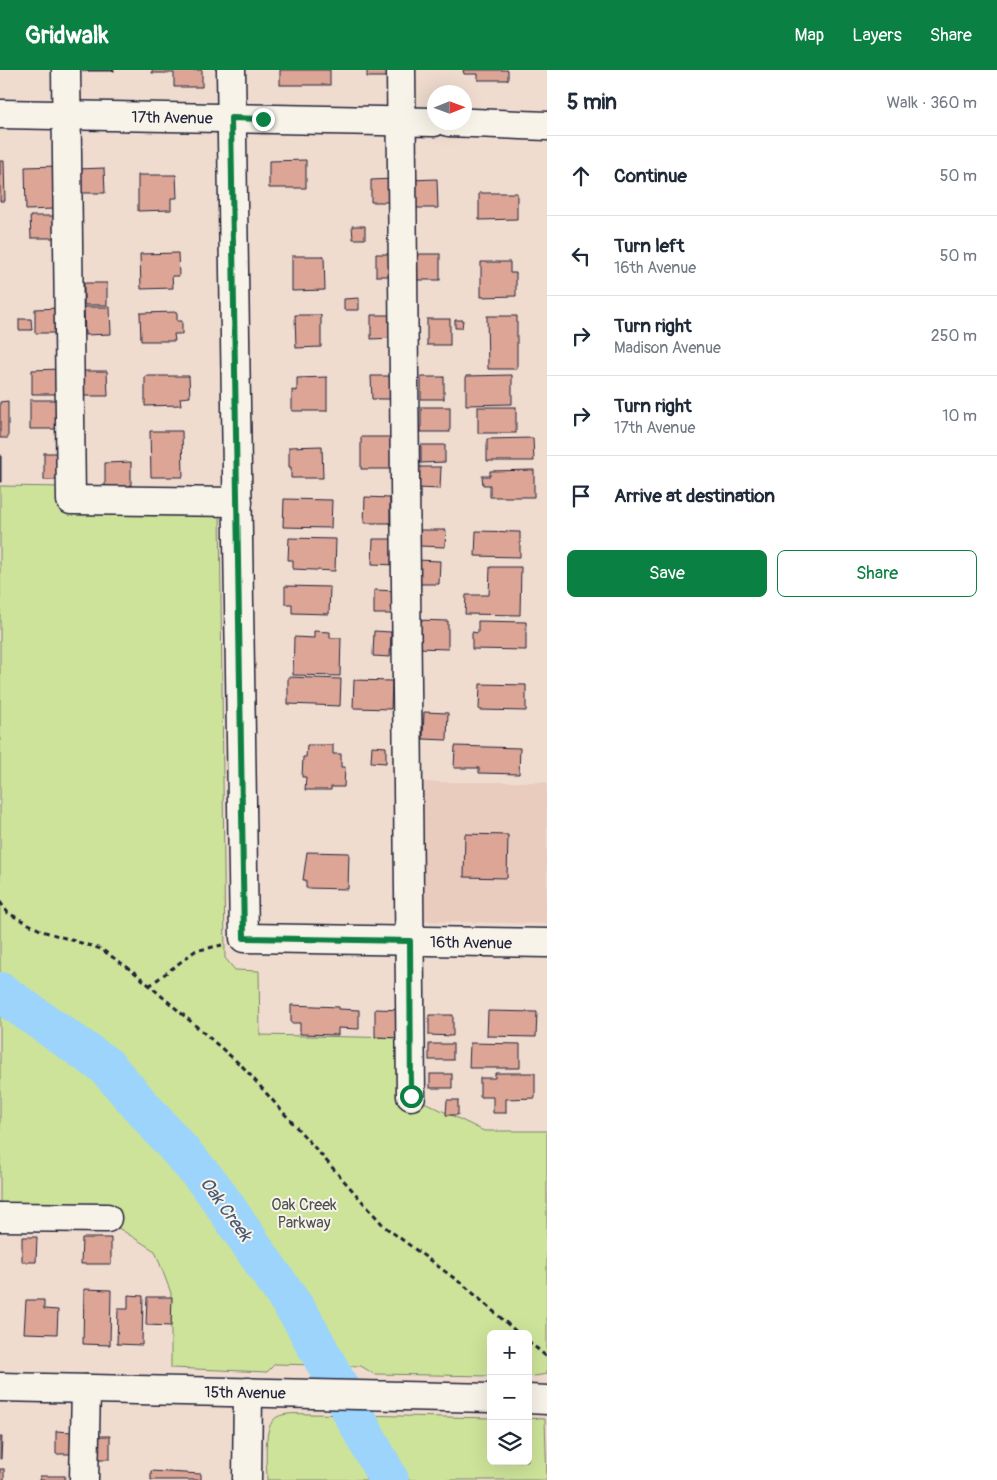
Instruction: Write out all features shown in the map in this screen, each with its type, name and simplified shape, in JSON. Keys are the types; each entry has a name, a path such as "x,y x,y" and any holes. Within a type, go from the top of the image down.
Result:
{"street":[{"path":"66,70 71,500 238,502"},
{"path":"231,70 244,938"},
{"path":"402,70 411,1096"},
{"name":"17th Avenue","path":"0,114 427,122"},
{"path":"472,123 547,126"},
{"name":"16th Avenue","path":"244,938 547,943"},
{"path":"0,1217 107,1218"},
{"name":"15th Avenue","path":"0,1387 487,1398"},
{"path":"84,1480 86,1388"},
{"path":"246,1480 248,1392"},
{"path":"532,1399 547,1400"}],"path":[{"path":"0,902 8,913 42,931 101,949 149,986 243,1067 385,1226 466,1287 514,1330"},
{"path":"149,986 194,951 215,948 244,938"},
{"path":"532,1344 547,1357"}],"shaded area":[{"path":"414,782 547,782 547,924 416,921"}],"green space":[{"name":"Oak Creek Parkway","path":"0,486 66,487 220,506 225,958 235,970 259,971 260,1035 403,1038 418,1099 484,1131 547,1131 547,1374 532,1376 532,1330 487,1330 487,1376 374,1374 361,1366 275,1364 267,1372 171,1368 171,1293 155,1251 112,1224 0,1210"},
{"path":"285,1414 487,1418 487,1465 532,1465 532,1418 545,1419 547,1480 267,1480 266,1446 269,1428 272,1421 277,1417"}],"building":[{"path":"114,70 114,71 83,71"},
{"path":"152,70 202,70 202,87 174,87 174,73 152,73"},
{"path":"280,70 330,70 330,85 280,85"},
{"path":"367,70 391,70 392,77 367,77"},
{"path":"463,70 508,70 508,80 478,80 478,74 464,74"},
{"path":"306,160 306,188 269,188 269,161"},
{"path":"0,161 4,161 5,201 0,201"},
{"path":"57,166 58,198 53,198 53,209 26,210 25,167"},
{"path":"104,168 105,193 79,193 78,169"},
{"path":"138,175 176,175 177,198 171,198 171,210 138,211"},
{"path":"394,179 394,202 371,202 371,180"},
{"path":"437,179 438,208 411,208 410,180"},
{"path":"479,193 517,193 517,219 479,220"},
{"path":"30,216 56,216 56,238 31,238"},
{"path":"352,226 365,226 365,239 353,239"},
{"path":"178,253 179,276 172,276 173,288 141,289 140,254"},
{"path":"376,254 394,254 395,276 376,276"},
{"path":"413,254 440,254 440,280 413,280"},
{"path":"292,256 324,256 325,290 292,291"},
{"path":"481,262 510,262 510,273 516,273 516,296 481,297"},
{"path":"84,283 107,283 107,305 84,305"},
{"path":"359,298 359,310 344,310 344,299"},
{"path":"84,307 110,307 111,334 85,335"},
{"path":"59,308 60,333 35,333 35,309"},
{"path":"177,312 177,321 182,321 182,334 174,334 175,341 141,341 140,313"},
{"path":"295,315 321,315 321,347 296,348"},
{"path":"371,315 394,315 394,338 371,339"},
{"path":"487,316 517,316 517,369 488,369"},
{"path":"19,319 31,319 32,330 19,330"},
{"path":"427,319 450,319 450,345 427,345"},
{"path":"455,320 463,320 462,328 455,328"},
{"path":"60,369 60,394 32,394 32,370"},
{"path":"83,371 107,371 108,396 84,396"},
{"path":"512,375 512,404 466,405 466,376"},
{"path":"145,376 189,376 190,397 180,398 181,405 145,406"},
{"path":"371,376 394,376 394,399 372,399"},
{"path":"327,377 327,411 292,411 292,390 297,391 297,378"},
{"path":"421,377 444,377 444,399 421,399"},
{"path":"30,400 58,400 57,429 30,429"},
{"path":"8,401 8,438 0,438 0,402"},
{"path":"421,407 450,407 450,432 421,432"},
{"path":"478,407 516,407 516,433 478,433"},
{"path":"150,431 182,431 183,477 151,477"},
{"path":"361,437 391,437 392,469 361,469"},
{"path":"533,438 534,461 487,461 487,439"},
{"path":"421,445 445,445 445,462 421,463"},
{"path":"322,446 323,478 291,478 289,447"},
{"path":"44,453 64,453 64,480 44,480"},
{"path":"1,455 1,482 0,482"},
{"path":"131,462 131,486 105,487 105,463"},
{"path":"418,467 441,467 440,489 417,488"},
{"path":"534,470 534,497 490,497 490,485 483,485 482,476 490,476 490,471"},
{"path":"365,497 390,498 390,523 364,523"},
{"path":"284,499 332,500 331,528 283,527"},
{"path":"419,530 446,530 445,547 419,546"},
{"path":"476,531 520,532 520,557 475,556"},
{"path":"289,538 336,539 335,571 293,569 293,560 288,560"},
{"path":"373,539 397,539 396,565 372,564"},
{"path":"416,560 440,561 439,584 415,584"},
{"path":"490,567 521,567 520,615 465,614 466,595 489,595"},
{"path":"285,586 330,587 329,614 292,613 292,604 285,604"},
{"path":"374,590 397,591 396,614 374,614"},
{"path":"417,620 448,621 448,649 417,648"},
{"path":"478,621 526,622 526,650 472,649 472,632 478,633"},
{"path":"314,631 330,632 330,638 341,638 340,676 293,675 294,637 314,638"},
{"path":"374,631 391,632 390,657 373,656"},
{"path":"288,677 341,679 340,706 288,704"},
{"path":"354,680 392,681 391,709 353,708"},
{"path":"480,684 526,685 526,711 479,710"},
{"path":"424,712 448,713 447,740 423,739"},
{"path":"307,745 333,745 333,754 341,754 341,767 345,767 344,787 331,787 331,790 305,790 306,777 302,777 303,757 306,757"},
{"path":"372,746 386,747 386,763 371,762"},
{"path":"455,746 520,748 519,774 479,773 479,768 454,768"},
{"path":"465,834 508,835 507,878 464,877"},
{"path":"307,852 349,853 348,889 306,888 306,880 303,880"},
{"path":"291,1005 339,1007 339,1009 359,1010 359,1029 338,1028 338,1035 300,1034 300,1023 291,1023"},
{"path":"375,1009 404,1010 403,1038 375,1037"},
{"path":"488,1011 537,1012 536,1037 487,1036"},
{"path":"429,1015 453,1015 453,1036 429,1035"},
{"path":"470,1043 520,1044 520,1068 469,1068"},
{"path":"429,1044 453,1044 453,1060 429,1060"},
{"path":"495,1073 535,1073 535,1098 506,1099 506,1113 493,1113 493,1097 480,1097 480,1078 495,1078"},
{"path":"430,1074 452,1074 452,1088 430,1088"},
{"path":"447,1100 458,1100 458,1115 446,1115"},
{"path":"22,1237 37,1237 36,1262 22,1262"},
{"path":"82,1238 111,1238 111,1264 81,1264"},
{"path":"84,1289 111,1290 110,1345 83,1344"},
{"path":"128,1295 143,1296 142,1345 117,1344 118,1309 128,1309"},
{"path":"147,1297 172,1297 171,1326 146,1325"},
{"path":"26,1300 44,1300 44,1309 58,1310 57,1334 24,1333"},
{"path":"56,1431 72,1432 72,1454 56,1454"},
{"path":"93,1436 110,1436 110,1459 92,1459"},
{"path":"0,1437 2,1437 1,1459 0,1459"},
{"path":"0,1469 4,1469 4,1480 0,1480"},
{"path":"151,1471 201,1474 201,1480 151,1480"},
{"path":"40,1476 65,1476 65,1480 40,1480"}],"waterway":[{"name":"Oak Creek","path":"0,992 106,1066 212,1187 302,1319 389,1480"}],"route":[{"path":"263,119 231,118 244,938 410,941 411,1096"}]}
